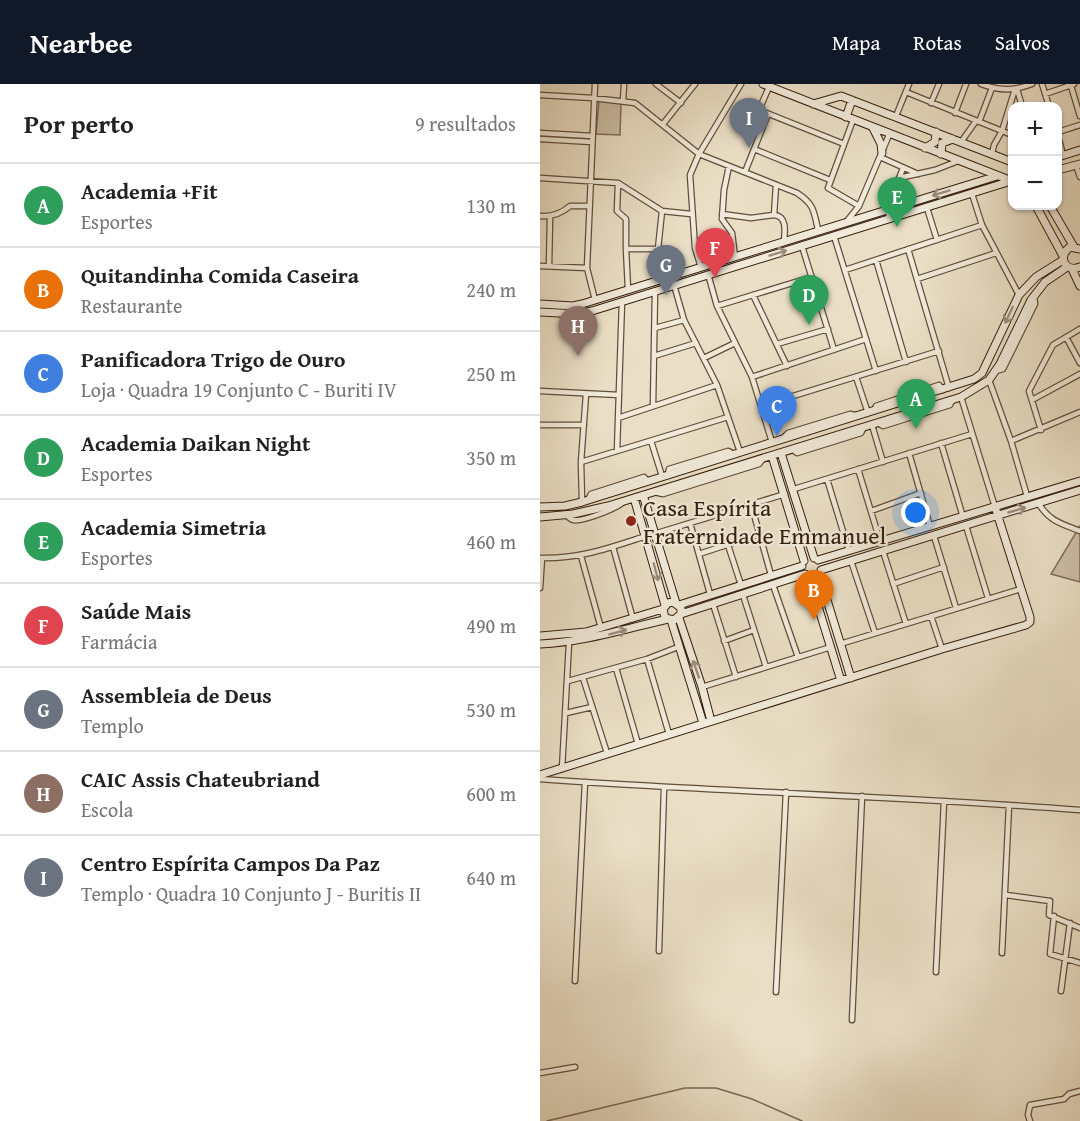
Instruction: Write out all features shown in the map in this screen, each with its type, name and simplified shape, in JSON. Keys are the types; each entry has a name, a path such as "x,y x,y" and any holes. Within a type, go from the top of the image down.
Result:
{"street":[{"path":"595,84 586,268 595,300"},
{"path":"622,101 624,84"},
{"path":"656,84 681,103"},
{"path":"663,124 695,84"},
{"path":"701,267 695,248 690,175 699,154 741,84"},
{"path":"896,116 909,84"},
{"path":"932,103 939,84"},
{"path":"955,112 966,84"},
{"path":"981,84 992,88 1016,89 1032,84"},
{"path":"1042,84 1048,102"},
{"path":"844,144 759,110 766,85 1008,180"},
{"path":"1045,94 1072,85 1080,116"},
{"path":"961,142 977,121 992,88"},
{"path":"1016,89 1021,102"},
{"path":"992,154 1016,89"},
{"path":"906,92 1008,133"},
{"path":"540,95 635,103 699,154 809,200 818,230"},
{"path":"813,104 836,96 852,100 1008,160"},
{"path":"852,100 844,144 828,188 860,206"},
{"path":"745,172 768,114"},
{"path":"1062,132 1080,125"},
{"path":"873,128 881,144 881,155"},
{"path":"925,148 935,142 936,132"},
{"path":"540,133 592,139"},
{"path":"848,221 860,206 889,135"},
{"path":"540,139 592,139"},
{"path":"941,154 942,143 953,139"},
{"path":"754,149 830,180"},
{"path":"1062,156 1080,150"},
{"path":"881,155 918,174"},
{"path":"1062,156 1071,158 1080,177"},
{"path":"899,178 958,161"},
{"path":"729,166 722,214 724,223 732,233 735,257"},
{"path":"887,220 883,211 903,168"},
{"path":"974,183 976,168"},
{"path":"540,304 573,306 595,300 997,176"},
{"path":"540,178 618,183 662,211 691,214"},
{"path":"540,312 578,314 622,302 1008,182"},
{"path":"618,183 617,211 626,219 628,289"},
{"path":"774,215 776,185"},
{"path":"972,194 982,225 1019,295"},
{"path":"540,216 550,217 563,213 570,206 589,206"},
{"path":"927,208 937,240"},
{"path":"1039,210 1080,286"},
{"path":"540,517 566,515 634,498 961,397 989,380 996,371 1034,295 1066,263 1067,249 1078,247 1053,210"},
{"path":"658,249 662,211"},
{"path":"722,214 751,218 778,216 785,226 784,241"},
{"path":"1047,223 1054,222 1057,216"},
{"path":"549,266 550,217"},
{"path":"845,270 982,225"},
{"path":"834,236 876,371"},
{"path":"802,246 834,350"},
{"path":"626,249 658,249 668,256 664,289 655,328 653,406"},
{"path":"908,249 939,351 946,389"},
{"path":"750,252 756,260"},
{"path":"747,262 750,252"},
{"path":"917,279 996,253"},
{"path":"876,260 906,362"},
{"path":"540,507 565,506 585,501 975,379 982,373 1019,295 1036,277 1066,263 1080,267"},
{"path":"540,266 586,268"},
{"path":"708,274 717,306 752,377 772,442"},
{"path":"717,306 812,277"},
{"path":"664,289 684,320 717,385 737,453"},
{"path":"753,295 787,366"},
{"path":"616,451 622,302"},
{"path":"655,328 684,320"},
{"path":"777,344 828,329"},
{"path":"1041,430 1029,391 1053,345 1080,329"},
{"path":"1066,338 1080,363"},
{"path":"752,377 866,339"},
{"path":"704,358 735,343"},
{"path":"654,356 696,344"},
{"path":"761,406 939,351"},
{"path":"1032,400 1080,374"},
{"path":"856,377 871,412"},
{"path":"989,380 1011,441 1027,496"},
{"path":"618,418 717,385"},
{"path":"871,412 876,406 939,385 946,389"},
{"path":"540,391 618,395"},
{"path":"585,501 581,462 586,394"},
{"path":"540,777 607,753 1026,625 1030,617 961,397"},
{"path":"792,449 796,453 861,433 871,425 884,426 951,405 952,401"},
{"path":"894,405 898,417"},
{"path":"782,439 788,433 850,414 857,416"},
{"path":"1011,441 1079,414"},
{"path":"581,462 728,417"},
{"path":"540,424 584,425"},
{"path":"871,425 883,462"},
{"path":"821,427 825,439"},
{"path":"794,489 972,434"},
{"path":"651,441 665,475"},
{"path":"942,443 963,517"},
{"path":"665,475 669,469 728,451 737,453"},
{"path":"782,453 816,559 821,565 820,572 851,678"},
{"path":"909,453 930,526"},
{"path":"772,456 785,494 803,564 841,681"},
{"path":"654,492 663,495 759,464 763,459"},
{"path":"700,465 704,477"},
{"path":"858,469 881,543"},
{"path":"827,479 849,552"},
{"path":"540,636 569,634 633,619 664,607 670,602 678,604 816,559 881,543 1080,481"},
{"path":"540,644 569,643 669,620 773,585 807,576 814,577 820,572 851,561 1080,490"},
{"path":"871,512 921,493"},
{"path":"654,534 785,494"},
{"path":"643,495 678,604 711,721"},
{"path":"634,498 646,536 664,615 669,620 703,723"},
{"path":"751,504 771,575"},
{"path":"1039,504 1053,521 1080,531"},
{"path":"690,523 710,594"},
{"path":"966,526 988,598"},
{"path":"699,554 760,534"},
{"path":"540,588 541,558 581,556 646,536"},
{"path":"934,536 956,608"},
{"path":"728,545 741,585"},
{"path":"613,547 633,619"},
{"path":"883,551 906,624"},
{"path":"581,556 601,628"},
{"path":"851,561 875,633"},
{"path":"893,584 944,567"},
{"path":"773,585 798,657"},
{"path":"840,644 1022,589"},
{"path":"743,594 766,667"},
{"path":"713,604 736,677"},
{"path":"931,616 942,649"},
{"path":"724,641 754,630"},
{"path":"561,770 569,643"},
{"path":"568,681 647,659 678,647"},
{"path":"702,687 831,647"},
{"path":"647,659 669,734"},
{"path":"616,668 638,744"},
{"path":"583,678 607,753"},
{"path":"566,713 592,707"},
{"path":"540,777 664,788 862,796 1080,810"},
{"path":"575,981 585,782"},
{"path":"659,951 664,788"},
{"path":"776,992 786,792"},
{"path":"852,1020 862,796"},
{"path":"936,972 944,801"},
{"path":"1002,953 1009,805"},
{"path":"1006,895 1050,901 1049,915 1080,928"},
{"path":"1054,916 1050,954 1080,963"},
{"path":"1061,991 1070,923"},
{"path":"540,1073 575,1067"},
{"path":"1030,1121 1028,1115 1030,1105 1064,1099 1069,1094 1080,1090"}],"shaded area":[{"path":"599,101 621,103 620,135 596,134"},
{"path":"1080,526 1080,582 1051,574"}],"waterway":[{"path":"547,1121 685,1088 716,1088 752,1099 802,1121"}],"place":[{"name":"Centro Espírita Campos Da Paz","path":"749,148"},
{"name":"Academia Simetria","path":"897,227"},
{"name":"Saúde Mais","path":"715,278"},
{"name":"Assembleia de Deus","path":"666,295"},
{"name":"Academia Daikan Night","path":"809,325"},
{"name":"CAIC Assis Chateubriand","path":"578,356"},
{"name":"Academia +Fit","path":"916,429"},
{"name":"Panificadora Trigo de Ouro","path":"777,436"},
{"name":"Casa Espírita Fraternidade Emmanuel","path":"631,521"},
{"name":"Quitandinha Comida Caseira","path":"814,620"}]}
